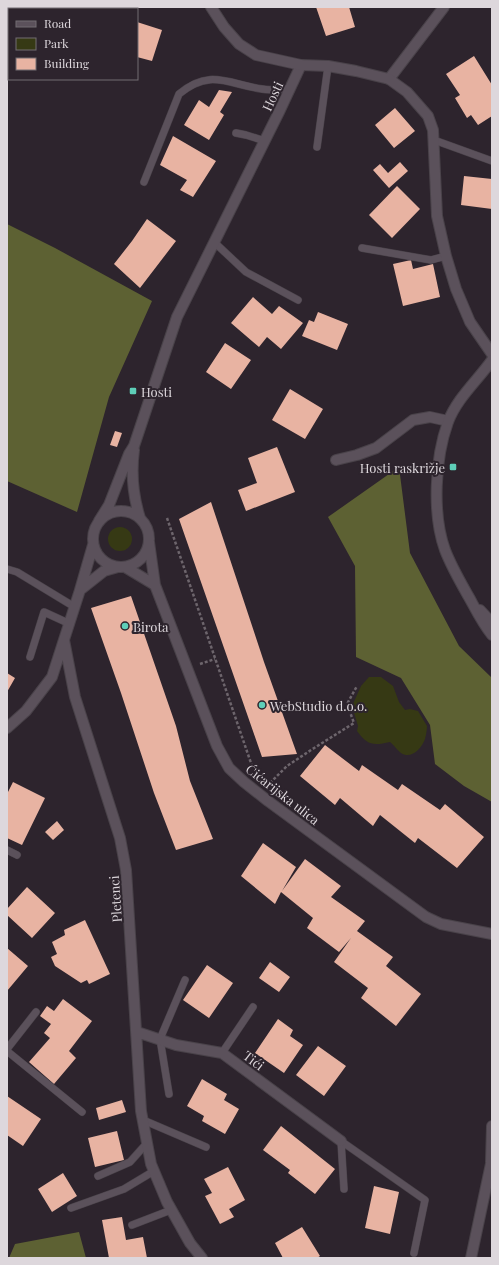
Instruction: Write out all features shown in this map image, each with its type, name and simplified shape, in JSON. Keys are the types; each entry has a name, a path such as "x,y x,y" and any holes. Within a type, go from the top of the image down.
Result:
{"street":[{"path":"211,7 224,27 239,44 256,55 301,65 328,66 356,71 389,79 407,92 428,116 433,130 434,140 437,216 446,256 456,290 470,322 492,354"},
{"path":"389,79 444,7"},
{"name":"Hosti","path":"98,521 109,506 134,446 177,317 265,141 301,65"},
{"path":"492,360 466,391 448,422 440,454 437,495 438,524 445,550 457,577 470,598 484,626 492,636"},
{"path":"336,460 376,448 413,420 430,417 448,422"},
{"name":"Hosti","path":"134,446 133,486 135,503 140,518"},
{"path":"121,567 134,564 141,559 149,542 148,533 140,518 123,510 114,511 105,515 98,521 92,536 96,553 102,560 109,564 121,567 155,585"},
{"name":"Ćićarijska ulica","path":"149,542 155,585 217,746 229,768 244,782 426,917 441,924 492,934"},
{"name":"Pletenci","path":"7,728 26,711 52,678 93,545"},
{"name":"Pletenci","path":"80,590 104,571 121,567"},
{"path":"470,598 492,623"},
{"name":"Pletenci","path":"64,640 75,697 120,838 126,870 141,1111 153,1167"},
{"name":"Tići","path":"137,1032 176,1045 222,1053 341,1141"},
{"path":"471,1258 492,1160 492,1126"},
{"path":"153,1167 171,1210 190,1243 202,1258"}],"lane":[{"path":"317,147 328,66"},
{"path":"144,182 179,94 189,86 202,80 218,78 264,90 290,88"},
{"path":"236,133 246,134 265,141"},
{"path":"434,140 492,161"},
{"path":"214,242 246,272 298,300"},
{"path":"362,248 431,260 446,256"},
{"path":"7,569 17,572 73,606"},
{"path":"30,657 44,612 68,623"},
{"path":"7,850 17,855"},
{"path":"169,1094 160,1040 185,980"},
{"path":"222,1053 253,1007"},
{"path":"36,1012 7,1050 82,1112"},
{"path":"142,1120 206,1147"},
{"path":"341,1141 344,1189"},
{"path":"341,1141 425,1200 414,1253"},
{"path":"98,1176 130,1162 147,1143"},
{"path":"71,1208 124,1189 153,1167"},
{"path":"132,1224 171,1210"}],"path":[{"path":"167,518 252,766 247,768"},
{"path":"201,664 215,659"},
{"path":"265,788 287,766 354,723 347,704 357,686"}],"green space":[{"path":"7,224 55,248 152,301 109,397 77,512 7,481"},
{"path":"399,467 410,553 459,646 492,678 492,802 464,786 435,764 430,725 401,678 356,657 355,566 328,517"},
{"path":"120,527 129,530 132,539 129,548 120,551 111,548 108,539 111,530"},
{"path":"369,677 381,677 393,686 399,702 405,710 410,709 418,711 427,728 424,742 416,752 405,755 390,742 375,744 367,742 357,731 358,726 352,706 361,686"},
{"path":"79,1232 86,1258 9,1258 15,1244"}],"building":[{"path":"24,7 42,7 42,8"},
{"path":"316,7 349,7 355,27 326,36"},
{"path":"138,22 162,30 152,61 138,57"},
{"path":"474,56 492,85 492,116 478,125 471,115 467,118 455,98 460,95 446,74"},
{"path":"219,90 232,92 220,112 224,115 209,140 184,125 199,100 209,107"},
{"path":"395,108 415,131 394,148 375,125"},
{"path":"173,136 216,161 193,197 180,190 187,180 160,165"},
{"path":"400,162 408,171 389,188 373,170 380,164 388,173"},
{"path":"464,176 492,179 492,209 461,205"},
{"path":"397,186 420,209 392,238 369,215"},
{"path":"147,219 176,241 140,288 114,264"},
{"path":"411,260 413,269 433,264 440,297 403,306 393,264"},
{"path":"253,297 272,314 279,306 303,323 281,349 267,337 259,347 231,323"},
{"path":"318,312 348,324 337,350 302,336 309,320 314,322"},
{"path":"225,343 251,360 231,389 206,372"},
{"path":"290,389 323,409 305,439 272,420"},
{"path":"115,431 122,433 117,447 110,445"},
{"path":"277,447 295,492 246,511 238,490 257,483 248,458"},
{"path":"211,502 264,662 297,754 262,757 179,519"},
{"path":"131,596 176,726 190,781 213,839 176,850 154,793 91,608"},
{"path":"7,673 15,678 7,692"},
{"path":"325,745 359,771 362,765 398,790 402,784 440,810 445,804 484,837 457,868 418,838 415,843 380,815 373,826 340,798 335,805 300,776"},
{"path":"13,782 45,798 22,845 7,838 7,794"},
{"path":"57,821 64,830 53,840 45,832"},
{"path":"263,843 296,867 282,891 305,859 341,886 331,897 365,921 357,931 393,957 386,966 421,994 396,1026 361,998 368,988 334,962 351,938 339,952 307,928 313,918 281,892 275,904 241,876"},
{"path":"27,887 55,913 32,938 7,915 7,909"},
{"path":"85,920 110,974 89,984 87,980 81,983 55,966 51,957 57,954 52,942 65,935 64,930"},
{"path":"7,948 28,966 7,991"},
{"path":"270,962 290,977 279,992 259,978"},
{"path":"207,965 233,983 209,1018 183,1000"},
{"path":"63,999 92,1021 69,1051 76,1058 54,1084 29,1062 50,1038 44,1033 51,1024 40,1016 47,1006 54,1011"},
{"path":"278,1019 293,1030 290,1036 303,1045 284,1073 255,1053"},
{"path":"318,1046 346,1066 324,1096 296,1075"},
{"path":"202,1079 227,1094 224,1100 239,1109 225,1134 202,1121 204,1116 187,1106"},
{"path":"7,1096 41,1119 23,1146 7,1135"},
{"path":"122,1100 126,1112 99,1120 96,1108"},
{"path":"281,1126 335,1169 315,1194 288,1173 290,1170 263,1150"},
{"path":"117,1131 124,1160 95,1167 88,1138"},
{"path":"228,1167 245,1200 229,1209 234,1217 220,1224 205,1196 212,1193 204,1179"},
{"path":"63,1173 77,1196 52,1212 38,1189"},
{"path":"374,1186 399,1192 390,1234 365,1228"},
{"path":"122,1217 126,1240 143,1237 147,1258 109,1258 102,1220"},
{"path":"302,1227 320,1256 317,1258 283,1258 275,1243"}],"place":[{"name":"Hosti","path":"133,391"},
{"name":"Hosti raskrižje","path":"453,467"},
{"name":"Birota","path":"125,626"},
{"name":"WebStudio d.o.o.","path":"262,705"}]}
